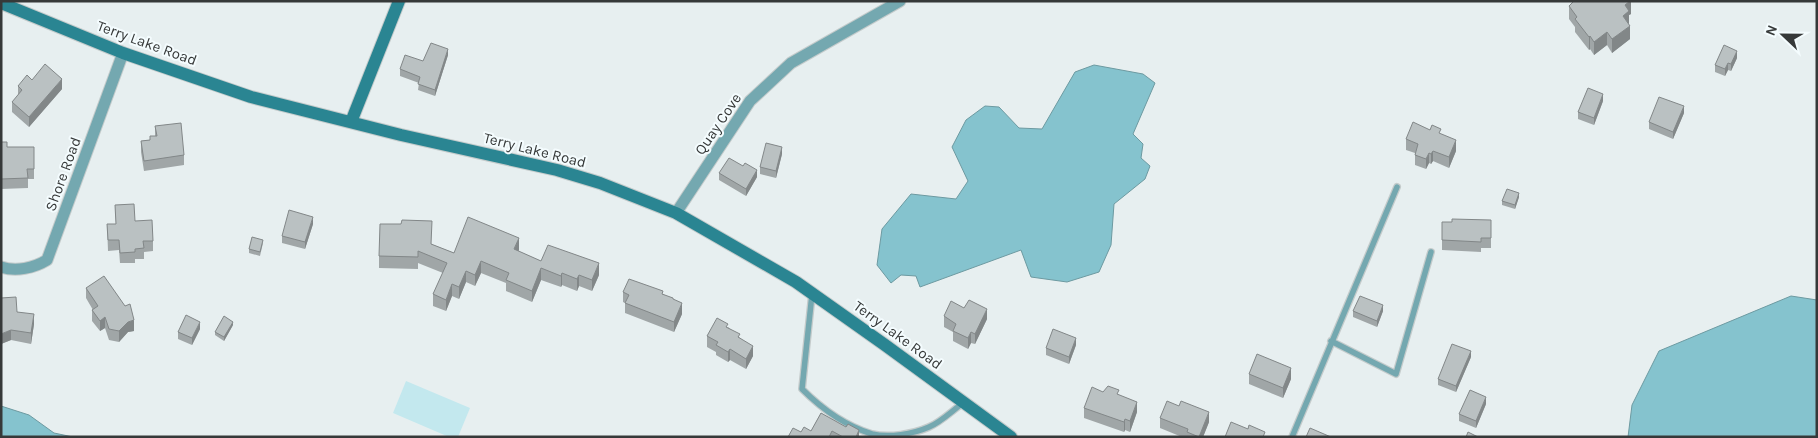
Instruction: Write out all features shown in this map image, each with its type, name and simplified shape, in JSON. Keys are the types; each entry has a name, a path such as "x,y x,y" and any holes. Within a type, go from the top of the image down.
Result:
{"main road":[{"path":"351,122 399,1"},
{"name":"Terry Lake Road","path":"1,2 124,53 251,97 557,170 600,183 676,213 796,282 1011,437"}],"street":[{"name":"Quay Cove","path":"676,213 750,101 792,63 900,1"},
{"name":"Shore Road","path":"1,267 24,269 38,266 47,260 124,53"}],"lane":[{"path":"1292,437 1398,187"},
{"path":"1332,341 1396,374 1432,252"},
{"path":"812,294 802,389 836,417 874,435 900,436 930,427 964,402"}],"shaded area":[{"path":"1094,65 1143,74 1155,83 1133,134 1143,144 1141,158 1150,166 1145,179 1114,204 1111,245 1099,272 1067,282 1031,277 1021,250 920,287 916,276 901,275 891,283 877,265 882,229 911,194 956,199 968,181 952,147 966,120 985,106 999,107 1019,128 1042,129 1075,72"},
{"path":"1791,296 1817,300 1817,437 1628,437 1632,405 1659,351"},
{"path":"406,381 470,408 458,437 449,437 393,413"},
{"path":"1,406 29,415 54,433 73,437 1,437"}],"building":[{"path":"1574,1 1630,1 1625,5 1629,11 1623,16 1630,26 1612,39 1607,32 1594,42 1575,19 1577,17 1569,6"},
{"path":"431,43 448,49 435,90 418,84 420,77 400,69 405,55 423,61"},
{"path":"1724,45 1737,51 1731,64 1728,63 1725,69 1715,65"},
{"path":"45,64 62,79 29,117 12,102 22,90 18,86 27,75 32,80"},
{"path":"1588,88 1603,94 1594,118 1578,112"},
{"path":"1659,97 1684,106 1673,132 1649,122"},
{"path":"1413,122 1430,130 1432,125 1441,129 1439,133 1456,140 1449,157 1433,151 1431,154 1429,153 1426,159 1415,155 1418,144 1406,139"},
{"path":"181,123 184,155 144,161 141,141 150,140 150,136 157,136 155,126"},
{"path":"1,142 7,142 7,147 34,147 34,169 27,169 28,178 1,179"},
{"path":"766,143 782,147 776,171 760,167"},
{"path":"729,158 743,166 745,163 757,170 746,189 719,173"},
{"path":"1507,189 1519,193 1515,205 1502,201"},
{"path":"134,204 135,221 152,220 153,241 143,241 144,248 135,249 135,252 120,253 119,240 108,240 107,224 116,224 115,205"},
{"path":"289,210 313,217 305,242 282,236"},
{"path":"468,217 519,238 514,249 541,261 548,245 599,263 592,280 579,275 577,279 562,273 561,276 541,268 532,291 506,280 509,273 481,261 475,275 466,271 459,287 452,284 446,300 433,294 447,263 418,251 418,257 379,256 380,224 401,224 402,220 432,221 431,244 454,253"},
{"path":"1452,219 1491,220 1491,238 1481,238 1481,242 1442,240 1442,222 1452,222"},
{"path":"252,237 263,240 260,252 249,249"},
{"path":"104,276 125,306 130,304 134,320 128,322 119,331 109,329 105,317 100,321 92,310 98,306 86,288"},
{"path":"629,279 663,291 662,294 682,303 674,322 625,303 629,295 623,292"},
{"path":"1360,296 1383,305 1377,321 1353,311"},
{"path":"16,297 17,312 34,314 31,333 11,330 1,334 1,298"},
{"path":"969,300 987,309 975,334 971,332 968,338 953,331 956,324 944,316 951,301 964,308"},
{"path":"186,315 200,322 192,338 178,332"},
{"path":"224,316 233,322 224,337 215,332"},
{"path":"717,318 728,324 726,327 740,334 738,337 753,346 746,359 730,349 728,352 716,345 718,342 707,336"},
{"path":"1053,329 1076,338 1069,357 1046,348"},
{"path":"1452,344 1471,351 1456,386 1438,379"},
{"path":"1257,354 1291,368 1283,388 1249,374"},
{"path":"1108,386 1119,390 1117,394 1137,402 1130,421 1125,419 1124,422 1084,408 1092,387 1103,392"},
{"path":"1470,390 1486,397 1476,421 1459,414"},
{"path":"1167,401 1179,406 1181,401 1209,412 1199,437 1187,432 1188,429 1160,418"},
{"path":"821,413 846,427 848,424 859,430 856,437 843,437 832,431 829,437 788,437 793,428 801,432 804,427 811,431"},
{"path":"1231,422 1248,429 1249,425 1265,432 1263,437 1225,437"},
{"path":"1310,428 1331,437 1306,437"},
{"path":"1468,432 1478,437 1466,437"}]}
